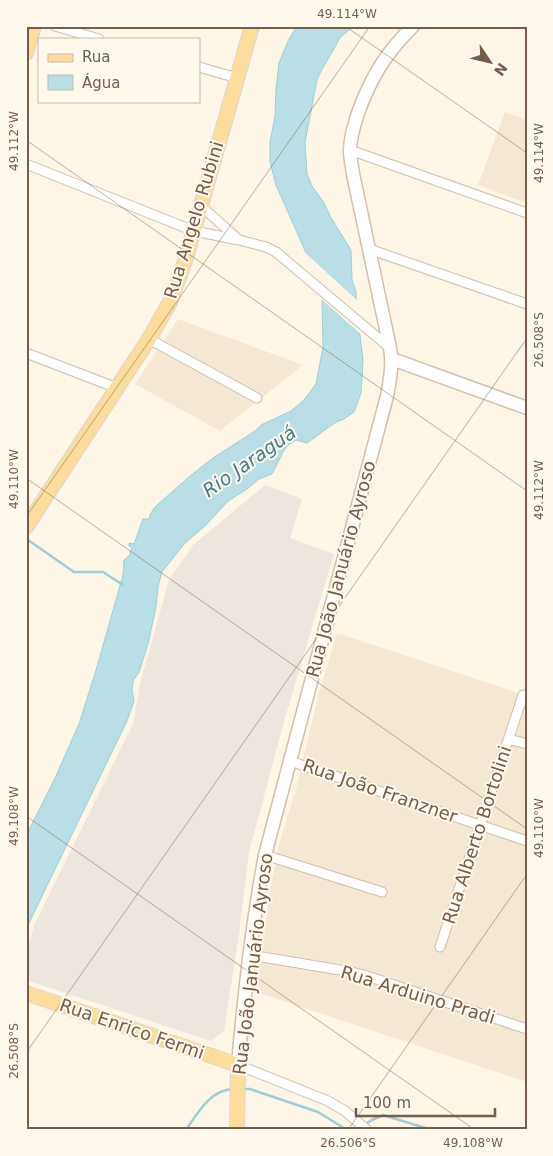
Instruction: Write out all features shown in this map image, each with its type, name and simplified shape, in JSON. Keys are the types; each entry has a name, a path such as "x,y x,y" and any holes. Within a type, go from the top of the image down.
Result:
{"main road":[{"name":"Rua Angelo Rubini","path":"26,527 149,339 170,302 194,230 252,26"},
{"name":"Rua João Januário Ayroso","path":"237,1130 238,1065 259,888 290,761 386,396 391,354 353,174 350,150 355,121 370,82 384,58 413,26"},
{"path":"26,53 31,32"},
{"path":"391,354 527,408"},
{"name":"Rua Enrico Fermi","path":"26,993 238,1065"}],"street":[{"path":"55,26 96,38"},
{"path":"200,67 237,78"},
{"path":"350,150 527,213"},
{"path":"26,164 194,230 266,247 283,258 373,334 391,354"},
{"path":"201,206 239,240"},
{"path":"369,249 527,304"},
{"path":"149,339 257,398"},
{"path":"26,353 117,388"},
{"name":"Rua Alberto Bortolini","path":"440,947 523,695"},
{"path":"509,738 527,744"},
{"name":"Rua João Franzner","path":"290,761 527,842"},
{"path":"266,855 382,892"},
{"name":"Rua Arduino Pradi","path":"250,955 352,972 527,1029"},
{"path":"238,1065 328,1102 345,1111 367,1130"}],"shaded area":[{"path":"505,112 527,120 527,203 478,185"},
{"path":"178,319 303,365 220,431 135,384"},
{"path":"265,485 302,499 290,538 334,554 285,718 249,852 224,1031 211,1041 26,980 26,953 35,923 133,724 140,683 169,580 193,545"},
{"path":"337,633 527,696 527,1082 256,992 270,889 280,841 296,789 319,693"}],"water":[{"name":"Rio Jaraguá","path":"297,26 353,26 340,38 317,80 305,142 307,174 312,186 351,250 352,280 356,292 363,360 361,393 354,412 336,422 307,443 296,440 288,445 272,474 259,479 228,501 206,525 184,544 162,572 148,644 139,672 133,681 134,701 127,721 26,929 26,836 79,724 123,575 124,560 129,556 132,548 129,546 129,543 134,544 143,519 149,519 155,507 190,476 261,425 291,411 304,400 316,384 323,347 322,298 310,262 276,185 270,162 270,142 275,116 279,63 288,41"}],"pier":[{"path":"301,249 358,301 363,336 319,297 308,263"}],"waterway":[{"path":"28,540 74,572 103,572 123,585"},
{"path":"186,1130 200,1109 212,1097 226,1090 234,1089"},
{"path":"242,1089 250,1089 318,1112 347,1130"},
{"path":"356,1130 383,1115 432,1130"}]}
